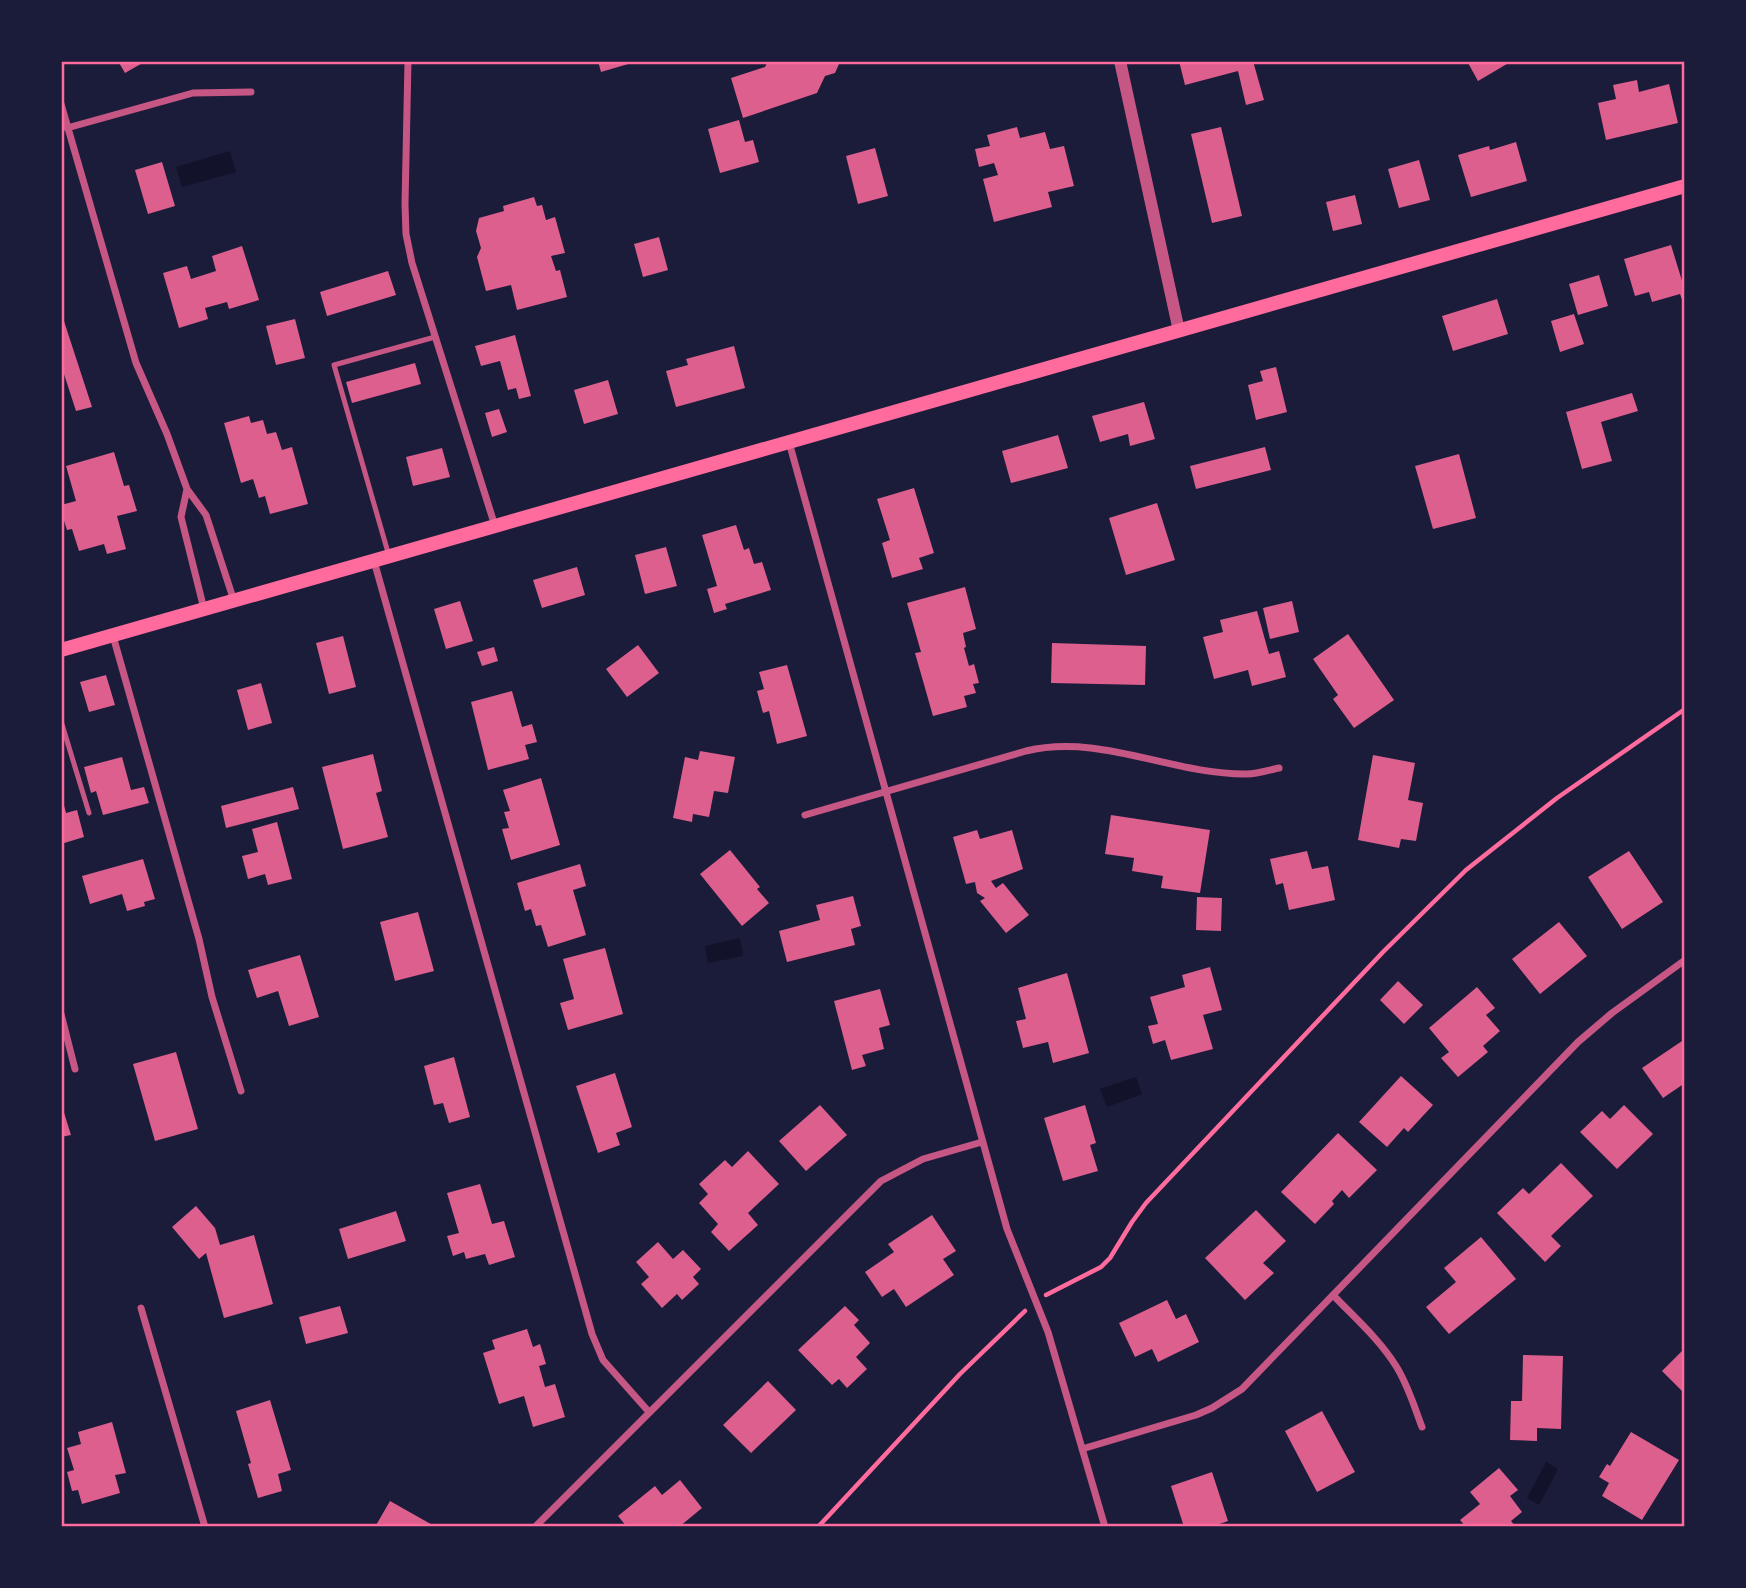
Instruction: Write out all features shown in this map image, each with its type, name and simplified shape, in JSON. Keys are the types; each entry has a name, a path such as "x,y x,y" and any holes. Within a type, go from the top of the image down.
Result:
{"main road":[{"path":"61,649 1685,186"}],"street":[{"path":"408,61 406,234 412,262 495,526"},
{"path":"1120,61 1179,331"},
{"path":"67,128 193,93 251,92"},
{"path":"61,104 127,337 187,489 206,515 234,601"},
{"path":"789,442 1007,1229 1048,1332 1105,1527"},
{"path":"187,489 181,517 204,609"},
{"path":"373,561 592,1334 603,1360 649,1412"},
{"path":"113,635 199,939 212,997 241,1091"},
{"path":"805,815 1026,751 1060,745 1096,748 1219,773 1250,774 1279,768"},
{"path":"1083,1448 1196,1415 1228,1399 1256,1377 1578,1042 1612,1013 1685,960"},
{"path":"61,1014 75,1069"},
{"path":"535,1527 881,1181 923,1159 982,1142"},
{"path":"1334,1296 1395,1364 1405,1381 1422,1427"},
{"path":"141,1308 205,1527"}],"lane":[{"path":"389,556 334,365 435,337"},
{"path":"61,721 89,813"}],"path":[{"path":"818,1527 1012,1322 1037,1301 1101,1267 1110,1258 1146,1203 1383,952 1466,870 1557,798 1685,709"}],"shaded area":[{"path":"230,151 236,172 182,187 176,167"},
{"path":"740,938 743,956 708,963 705,946"},
{"path":"1136,1077 1142,1094 1107,1107 1100,1089"},
{"path":"1546,1462 1558,1469 1539,1505 1527,1498"}],"building":[{"path":"118,61 146,61 125,73"},
{"path":"598,61 635,61 635,62 601,72"},
{"path":"768,61 838,61 839,64 835,73 825,76 817,93 743,118 731,78 765,67"},
{"path":"1179,61 1253,61 1264,100 1246,105 1238,71 1185,85"},
{"path":"1467,61 1512,61 1478,81"},
{"path":"1637,80 1639,92 1669,84 1678,123 1606,140 1598,103 1616,99 1613,85"},
{"path":"739,120 745,142 753,140 759,162 720,173 708,129"},
{"path":"1017,127 1020,138 1045,132 1050,149 1064,146 1074,186 1048,192 1052,207 994,222 983,179 998,175 994,163 979,167 975,149 990,146 987,135"},
{"path":"1221,127 1242,216 1212,223 1191,134"},
{"path":"1516,142 1527,181 1471,197 1458,155 1489,146 1490,150"},
{"path":"875,148 888,196 858,204 846,156"},
{"path":"1419,160 1430,200 1399,208 1388,169"},
{"path":"162,162 175,206 148,214 135,170"},
{"path":"1355,195 1362,224 1333,231 1326,202"},
{"path":"534,197 537,206 542,205 546,220 555,217 565,253 551,256 556,271 560,270 567,297 517,310 511,285 486,291 477,257 481,248 476,231 479,218 504,211 503,206"},
{"path":"659,237 668,270 643,277 634,244"},
{"path":"1671,245 1683,284 1685,283 1685,308 1680,294 1652,302 1649,292 1635,296 1624,259"},
{"path":"242,246 259,300 229,309 227,302 205,308 208,319 179,328 163,273 187,266 191,279 216,271 212,256"},
{"path":"388,271 396,295 327,316 320,292"},
{"path":"1599,275 1608,306 1578,315 1569,284"},
{"path":"1497,299 1508,334 1453,351 1442,316"},
{"path":"1574,314 1584,344 1560,352 1551,321"},
{"path":"62,315 92,407 76,411 64,374 61,375"},
{"path":"295,319 305,358 276,365 266,326"},
{"path":"515,335 531,396 519,399 516,388 508,390 500,361 481,366 475,346"},
{"path":"734,346 745,388 676,407 666,371 688,365 686,359"},
{"path":"415,363 421,384 352,403 346,382"},
{"path":"1276,367 1287,412 1256,420 1248,385 1263,381 1260,371"},
{"path":"608,380 618,414 584,424 574,390"},
{"path":"1632,393 1638,411 1601,422 1612,461 1582,469 1566,412"},
{"path":"1144,402 1155,439 1130,446 1128,434 1100,442 1092,416"},
{"path":"499,409 507,432 492,437 485,413"},
{"path":"249,416 251,423 263,420 267,434 276,432 282,450 292,447 308,504 270,514 265,496 259,498 253,479 241,483 224,423"},
{"path":"1058,435 1068,468 1011,483 1002,451"},
{"path":"1265,447 1271,470 1196,489 1190,466"},
{"path":"442,448 450,477 413,486 406,457"},
{"path":"114,452 124,486 129,485 137,511 117,516 126,549 107,554 104,544 79,551 72,529 67,530 61,511 61,505 76,501 66,466"},
{"path":"1459,454 1476,518 1433,529 1415,466"},
{"path":"914,488 934,553 919,558 923,569 892,578 882,543 890,540 877,499"},
{"path":"1157,503 1175,560 1126,575 1109,518"},
{"path":"736,525 744,550 749,548 754,564 762,562 771,590 725,604 727,609 714,613 707,589 717,586 702,535"},
{"path":"666,547 677,586 645,594 635,555"},
{"path":"577,567 585,595 542,608 533,580"},
{"path":"965,587 976,629 963,633 964,648 969,666 974,664 979,683 973,684 976,693 964,696 967,707 933,716 915,653 921,652 907,603"},
{"path":"460,601 473,641 446,649 434,609"},
{"path":"1292,601 1299,632 1270,639 1263,608"},
{"path":"1257,611 1269,654 1279,651 1286,677 1252,686 1248,670 1214,679 1203,637 1223,632 1220,620"},
{"path":"1348,634 1394,700 1354,728 1333,699 1338,695 1313,659"},
{"path":"343,636 356,687 329,694 316,643"},
{"path":"1052,643 1146,646 1145,685 1051,683"},
{"path":"638,645 659,673 627,697 606,669"},
{"path":"494,647 498,661 482,666 477,652"},
{"path":"787,665 807,736 777,744 769,711 763,713 757,691 764,689 759,672"},
{"path":"106,675 115,705 89,712 80,682"},
{"path":"261,683 272,723 248,730 237,690"},
{"path":"512,691 522,727 532,724 537,742 525,745 529,759 488,770 471,702"},
{"path":"700,751 735,757 728,793 714,791 709,817 693,814 692,822 673,818 685,757 698,760"},
{"path":"373,754 382,791 376,793 388,837 343,849 322,767"},
{"path":"1373,755 1415,763 1408,800 1423,803 1416,841 1401,839 1399,848 1358,840"},
{"path":"122,757 131,790 144,787 149,803 103,815 96,791 91,793 84,767"},
{"path":"541,778 560,845 511,860 502,829 509,828 504,812 510,811 503,790"},
{"path":"293,787 299,809 226,828 221,806"},
{"path":"62,798 66,813 77,810 84,837 61,844"},
{"path":"1111,815 1210,830 1200,893 1161,888 1163,876 1132,871 1134,858 1105,854"},
{"path":"277,822 292,879 268,885 265,874 248,879 242,856 258,852 252,829"},
{"path":"977,830 980,839 1012,830 1023,869 991,881 996,888 1003,883 1029,915 1006,933 980,901 985,898 977,893 975,882 966,884 953,837"},
{"path":"730,850 760,887 757,889 769,903 742,926 700,874"},
{"path":"1307,851 1312,869 1328,866 1335,900 1289,910 1283,883 1276,885 1270,859"},
{"path":"1629,851 1663,902 1622,929 1588,877"},
{"path":"143,859 155,899 144,902 145,906 127,911 122,894 90,904 82,876"},
{"path":"580,864 586,886 573,890 586,935 548,947 541,925 536,926 531,909 525,911 517,883"},
{"path":"853,896 861,926 851,929 855,945 787,962 779,931 820,920 816,905"},
{"path":"1197,897 1222,898 1221,931 1196,930"},
{"path":"418,912 434,971 395,981 380,922"},
{"path":"1559,922 1587,956 1540,994 1512,959"},
{"path":"605,948 623,1014 568,1030 560,1003 574,999 563,959"},
{"path":"300,955 319,1017 289,1026 278,991 257,998 248,970"},
{"path":"1210,967 1222,1010 1203,1015 1213,1049 1171,1060 1165,1040 1153,1044 1148,1026 1158,1024 1150,997 1185,987 1182,975"},
{"path":"1067,973 1089,1053 1053,1063 1048,1042 1023,1048 1016,1021 1026,1019 1018,988"},
{"path":"1398,981 1423,1005 1404,1024 1380,1000"},
{"path":"1477,987 1495,1008 1486,1015 1500,1031 1483,1046 1488,1052 1458,1077 1441,1058 1449,1052 1429,1028"},
{"path":"880,989 890,1025 879,1028 884,1049 862,1055 866,1066 852,1070 834,1001"},
{"path":"1685,1039 1685,1083 1663,1098 1642,1068"},
{"path":"176,1052 198,1129 155,1141 133,1064"},
{"path":"454,1057 470,1117 449,1123 443,1103 434,1105 424,1066"},
{"path":"615,1073 632,1127 616,1133 620,1145 598,1153 576,1086"},
{"path":"1401,1076 1433,1105 1408,1132 1404,1128 1387,1147 1359,1122"},
{"path":"61,1103 71,1135 61,1137"},
{"path":"820,1105 847,1135 806,1171 779,1141"},
{"path":"1085,1105 1096,1143 1090,1145 1098,1171 1063,1181 1044,1118"},
{"path":"1624,1105 1653,1134 1617,1169 1580,1132 1602,1111 1610,1119"},
{"path":"1338,1133 1377,1170 1349,1198 1342,1190 1332,1201 1334,1204 1315,1224 1281,1192"},
{"path":"748,1151 779,1184 748,1213 758,1225 729,1251 711,1232 718,1224 699,1203 708,1194 699,1184 725,1160 732,1167"},
{"path":"1561,1163 1593,1196 1551,1236 1561,1246 1545,1262 1497,1213 1523,1188 1529,1194"},
{"path":"480,1184 492,1224 504,1221 515,1257 489,1265 485,1254 466,1259 464,1252 453,1256 447,1236 459,1233 447,1193"},
{"path":"196,1206 215,1228 220,1245 254,1235 273,1304 224,1318 206,1253 199,1259 172,1227"},
{"path":"1256,1210 1286,1241 1263,1263 1274,1273 1245,1300 1205,1258"},
{"path":"396,1211 406,1241 348,1259 339,1229"},
{"path":"932,1215 956,1251 943,1259 954,1275 906,1307 894,1289 882,1297 865,1272 894,1252 888,1244"},
{"path":"1481,1237 1516,1279 1449,1334 1426,1307 1456,1282 1444,1268"},
{"path":"658,1242 673,1259 683,1250 701,1269 693,1277 699,1284 682,1300 677,1294 662,1308 641,1284 649,1277 636,1262"},
{"path":"1167,1300 1176,1319 1186,1314 1199,1342 1158,1362 1152,1349 1135,1357 1119,1323"},
{"path":"340,1306 348,1333 306,1344 299,1317"},
{"path":"845,1306 859,1320 854,1325 870,1343 856,1357 867,1369 847,1388 839,1379 832,1385 798,1350"},
{"path":"527,1329 533,1347 540,1344 546,1364 539,1366 545,1387 555,1384 565,1417 533,1427 524,1396 499,1404 483,1353 495,1349 492,1340"},
{"path":"1685,1348 1685,1390 1683,1392 1662,1371"},
{"path":"1523,1355 1563,1356 1561,1429 1537,1428 1537,1441 1510,1440 1511,1401 1522,1401"},
{"path":"768,1381 796,1410 751,1453 723,1425"},
{"path":"270,1400 291,1470 278,1474 282,1491 258,1498 236,1411"},
{"path":"1322,1411 1355,1472 1317,1492 1285,1431"},
{"path":"112,1422 126,1473 115,1475 120,1493 82,1504 78,1490 72,1491 67,1472 74,1470 67,1448 81,1444 78,1432"},
{"path":"1631,1432 1679,1460 1642,1520 1602,1496 1609,1483 1599,1477 1607,1464 1610,1466"},
{"path":"1499,1468 1518,1490 1510,1496 1522,1512 1511,1521 1516,1527 1466,1527 1460,1520 1480,1504 1470,1492"},
{"path":"1212,1472 1228,1521 1211,1527 1184,1527 1171,1486"},
{"path":"680,1480 702,1508 679,1527 627,1527 618,1516 655,1486 662,1495"},
{"path":"390,1501 436,1527 375,1527"}]}
